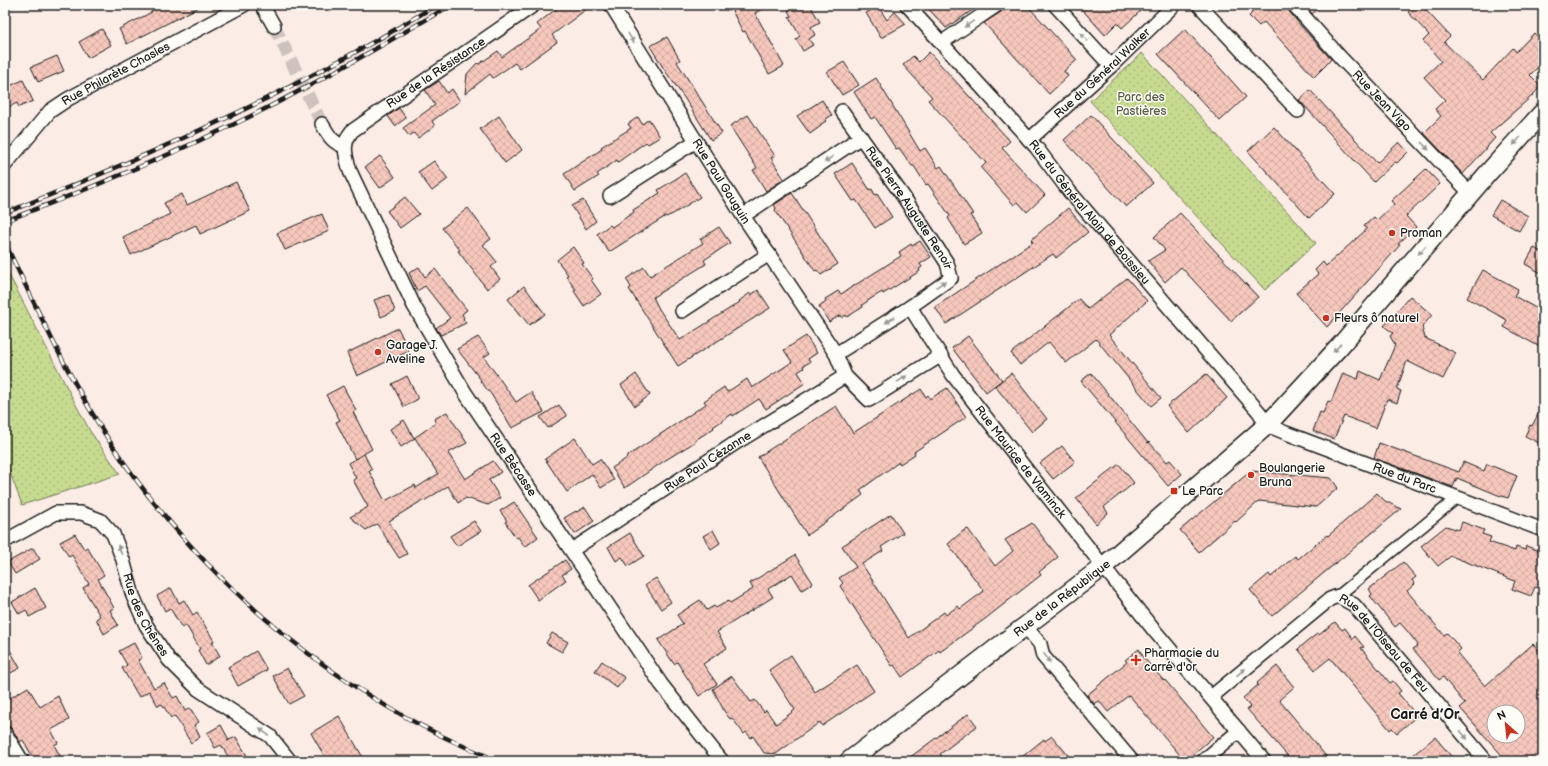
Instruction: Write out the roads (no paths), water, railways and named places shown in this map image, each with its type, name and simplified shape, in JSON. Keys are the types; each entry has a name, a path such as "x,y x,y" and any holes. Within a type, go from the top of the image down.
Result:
{"main road":[{"name":"Rue de la République","path":"849,761 1104,566 1212,474 1266,425 1340,346 1543,112"}],"street":[{"name":"Rue Philarète Chasles","path":"5,165 50,111 68,99 244,5"},
{"path":"262,5 274,26"},
{"name":"Rue de la Résistance","path":"344,146 348,135 358,126 534,5"},
{"name":"Rue Paul Gauguin","path":"611,5 743,216 836,354 845,376"},
{"name":"Rue du Général Alain de Boissieu","path":"907,5 1030,140 1069,191 1259,412 1266,425"},
{"path":"941,43 997,5"},
{"path":"1054,5 1111,66"},
{"name":"Rue du Général Walker","path":"1030,140 1111,66 1174,5"},
{"path":"1199,5 1298,112"},
{"name":"Rue Jean Vigo","path":"1294,5 1340,57 1471,194"},
{"name":"Rue Pierre Auguste Renoir","path":"842,111 902,196 946,263 951,278 910,307"},
{"path":"322,124 333,141 344,146"},
{"name":"Rue Pierre Auguste Renoir","path":"743,216 861,137"},
{"path":"610,196 696,141"},
{"name":"Rue Bécasse","path":"344,146 350,171 414,306 466,394 661,684 722,761"},
{"path":"682,311 768,254"},
{"path":"836,354 910,307"},
{"name":"Rue Maurice de Vlaminck","path":"910,307 934,343 940,356 1094,557 1104,566 1154,629 1264,761"},
{"path":"845,376 869,400 940,356"},
{"name":"Rue Paul Cézanne","path":"572,550 734,444 845,376"},
{"name":"Rue du Parc","path":"1266,425 1331,451 1543,530"},
{"path":"1338,596 1457,498"},
{"name":"Rue des Chênes","path":"5,541 56,513 81,513 100,520 114,534 124,560 133,596 146,625 169,660 198,690 270,736 290,761"},
{"name":"Rue de l'Oiseau de Feu","path":"1211,697 1330,599 1338,596 1354,605 1486,761"},
{"path":"1025,626 1040,644 1043,656 1132,761"},
{"path":"1203,761 1239,731"},
{"path":"5,733 22,761"}],"tunnel":[{"path":"274,26 322,124"}],"railway":[{"path":"5,213 61,191 171,143 279,92 385,36 436,5"},
{"path":"5,221 130,171 253,115 378,48 451,5"},
{"path":"5,243 55,346 97,421 112,445 149,496 189,545 234,590 282,633 333,671 386,706 442,736 499,761"}],"place":[{"name":"Proman","path":"1392,233"},
{"name":"Fleurs ô naturel","path":"1326,318"},
{"name":"Garage J. Aveline","path":"378,352"},
{"name":"Boulangerie Bruna","path":"1251,475"},
{"name":"Le Parc","path":"1174,491"},
{"name":"Pharmacie du carré d'or","path":"1136,660"}],"district":[{"name":"Carré d’Or","path":"1425,714"}],"park label":[{"name":"Parc des Pastières","path":"1141,104"}]}
